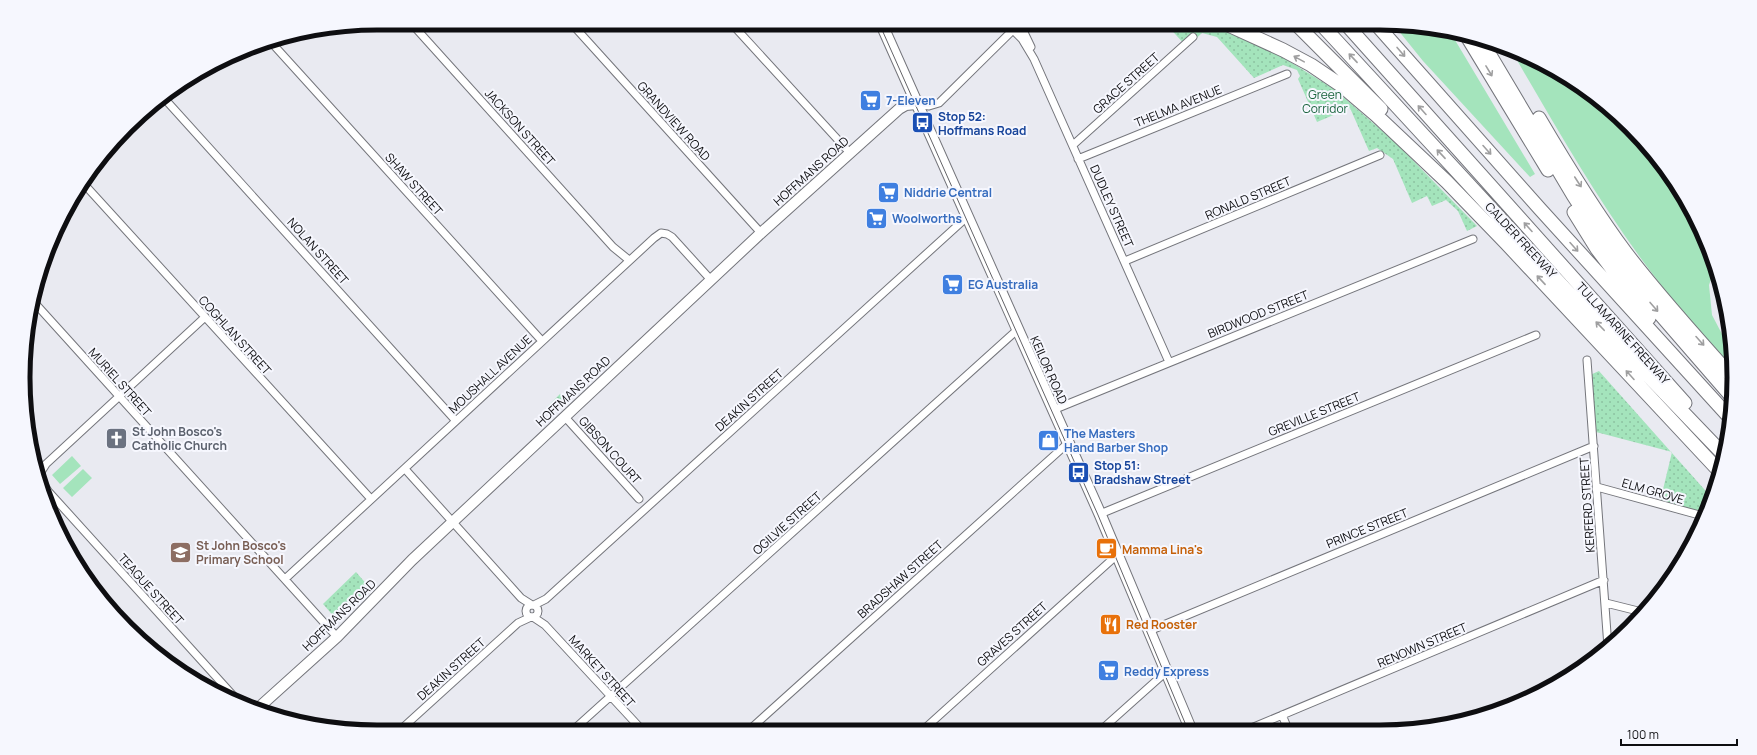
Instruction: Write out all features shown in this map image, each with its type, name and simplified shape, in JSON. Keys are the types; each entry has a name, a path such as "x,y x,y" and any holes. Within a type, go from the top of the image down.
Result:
{"highway":[{"path":"1239,30 1283,50 1332,79 1376,115 1447,182"},
{"path":"1302,30 1361,88 1447,182 1715,467"},
{"name":"CALDER FREEWAY","path":"1326,30 1581,306 1719,450"},
{"name":"TULLAMARINE FREEWAY","path":"1351,30 1721,441"},
{"name":"TULLAMARINE FREEWAY","path":"1381,30 1540,209 1725,412"},
{"path":"1471,42 1597,249 1702,386"},
{"path":"1485,46 1573,195 1602,240 1634,284 1726,391"},
{"path":"1497,50 1567,165 1626,252 1676,315 1727,372"},
{"path":"1656,404 1713,473"}],"main road":[{"name":"KEILOR ROAD","path":"884,30 1100,514 1189,725"},
{"name":"HOFFMANS ROAD","path":"261,705 337,637 412,560 761,233 899,109 906,105 916,104"}],"street":[{"name":"JACKSON STREET","path":"417,30 627,262"},
{"name":"GRANDVIEW ROAD","path":"577,30 761,233"},
{"path":"737,30 850,153"},
{"path":"916,104 929,106 939,103 1013,30"},
{"name":"DUDLEY STREET","path":"1013,30 1022,39 1034,59 1169,362"},
{"name":"DUDLEY STREET","path":"1024,30 1034,59"},
{"name":"GRACE STREET","path":"1073,145 1193,37"},
{"name":"SHAW STREET","path":"274,46 542,341"},
{"name":"THELMA AVENUE","path":"1078,159 1287,74"},
{"name":"NOLAN STREET","path":"167,101 456,421"},
{"name":"RONALD STREET","path":"1125,261 1380,155"},
{"name":"COGHLAN STREET","path":"87,187 204,318 371,499"},
{"name":"DEAKIN STREET","path":"406,725 967,217"},
{"name":"MOUSHALL AVENUE","path":"285,579 627,262 658,236 661,234 667,234 672,237 711,280"},
{"name":"BIRDWOOD STREET","path":"1053,410 1473,239"},
{"name":"MURIEL STREET","path":"38,307 337,637"},
{"path":"42,468 204,318"},
{"name":"OGILVIE STREET","path":"579,725 1017,330"},
{"name":"GREVILLE STREET","path":"1100,514 1536,335"},
{"name":"KERFERD STREET","path":"1587,360 1608,640"},
{"name":"GIBSON COURT","path":"565,417 639,499"},
{"name":"BRADSHAW STREET","path":"755,725 1068,443"},
{"name":"PRINCE STREET","path":"1149,631 1594,446"},
{"name":"MARKET STREET","path":"405,469 532,611 638,725"},
{"name":"ELM GROVE","path":"1597,487 1699,515"},
{"name":"TEAGUE STREET","path":"49,492 230,692"},
{"name":"GRAVES STREET","path":"928,725 1117,555"},
{"name":"RENOWN STREET","path":"1260,725 1604,580"},
{"path":"1606,602 1637,611"},
{"path":"1107,725 1166,671"},
{"path":"1282,715 1286,725"}],"green space":[{"name":"Green Corridor","path":"1171,30 1222,30 1279,55 1334,89 1396,143 1477,226 1467,231 1458,211 1446,200 1432,206 1427,196 1412,203 1393,159 1377,148 1369,151 1350,108 1317,122 1298,79 1300,76 1297,70 1283,65 1254,78 1217,37 1202,33 1187,47"},
{"path":"1399,31 1425,33 1454,39 1535,174 1530,177 1423,61"},
{"path":"1516,58 1573,89 1609,116 1641,148 1668,184 1691,224 1709,266 1712,276 1709,285 1712,315 1725,339 1726,365 1681,311 1632,245 1595,191"},
{"path":"1599,371 1671,452 1596,432 1590,375"},
{"path":"560,394 565,399 552,411 547,407"},
{"path":"1672,453 1708,493 1697,519 1660,502"},
{"path":"72,456 81,466 60,484 52,475"},
{"path":"83,469 92,478 72,497 63,488"},
{"path":"356,572 369,587 337,620 323,604"}],"tram line":[{"path":"882,30 1098,515 1186,725"}],"place":[{"name":"7-Eleven","path":"870,100"},
{"name":"Stop 52: Hoffmans Road","path":"923,123"},
{"name":"Niddrie Central","path":"888,192"},
{"name":"Woolworths","path":"877,218"},
{"name":"EG Australia","path":"952,284"},
{"name":"St John Bosco's Catholic Church","path":"116,438"},
{"name":"The Masters Hand Barber Shop","path":"1049,440"},
{"name":"Stop 51: Bradshaw Street","path":"1079,472"},
{"name":"Mamma Lina's","path":"1107,549"},
{"name":"St John Bosco's Primary School","path":"181,552"},
{"name":"Red Rooster","path":"1110,624"},
{"name":"Reddy Express","path":"1109,671"}]}
